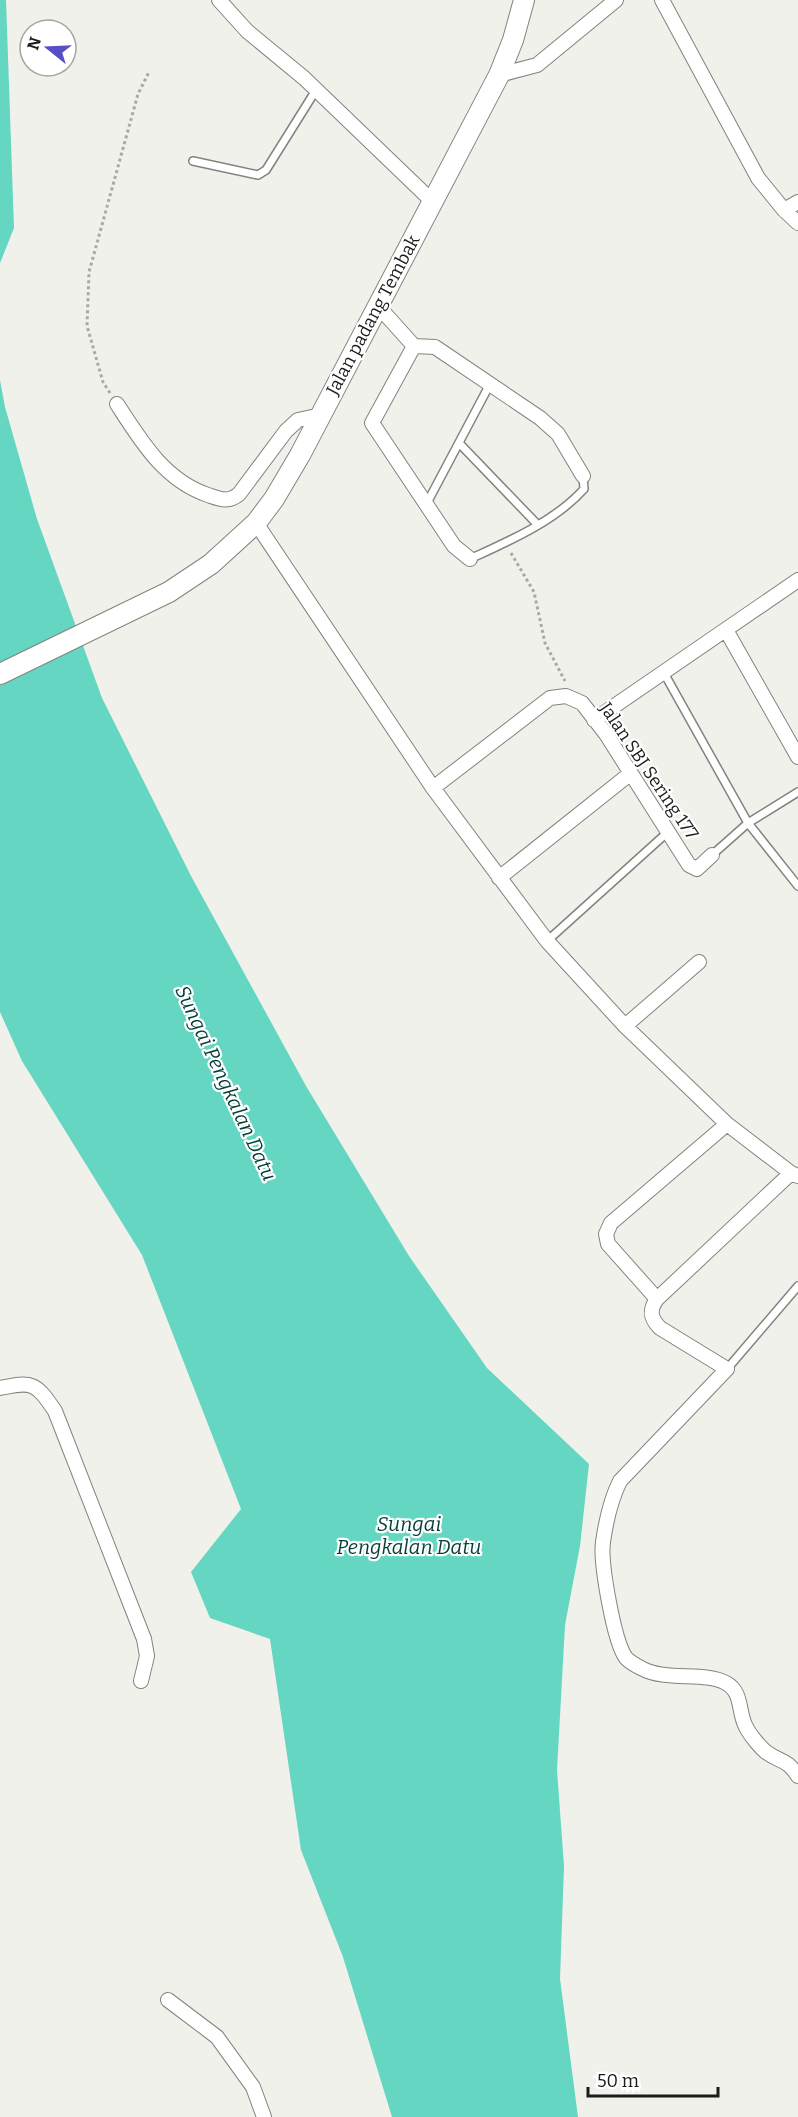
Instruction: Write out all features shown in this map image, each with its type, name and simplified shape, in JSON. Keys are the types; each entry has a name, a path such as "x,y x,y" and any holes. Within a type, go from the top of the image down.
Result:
{"main road":[{"name":"Jalan padang Tembak","path":"0,674 169,592 211,564 256,523 274,499 321,415 500,75 524,0"}],"street":[{"path":"219,0 247,31 316,90 433,202"},
{"path":"500,75 537,65 616,0"},
{"path":"662,0 758,178 784,210 798,223"},
{"path":"784,210 798,202"},
{"path":"378,306 414,346 435,347 540,418 558,434 584,476"},
{"path":"414,346 372,423 454,546 470,559"},
{"path":"117,404 149,453 172,475 192,489 226,501 239,495 286,431 298,420 321,415"},
{"path":"256,523 433,788 547,941 625,1026 727,1124 795,1174 652,1305 651,1314 654,1322 660,1328 727,1369 620,1481 613,1495 602,1543 602,1564 614,1627 626,1658 642,1669 675,1677 707,1678 727,1683 738,1695 745,1726 765,1751 790,1764 798,1776"},
{"path":"594,720 726,630 796,587"},
{"path":"726,630 798,758"},
{"name":"Jalan SBJ Sering 177","path":"433,788 550,698 560,696 574,698 582,704 631,772 692,868 701,867 712,855"},
{"path":"499,878 631,772"},
{"path":"625,1026 699,962"},
{"path":"657,1299 608,1244 606,1234 611,1223 727,1124"},
{"path":"0,1388 20,1383 33,1385 46,1397 55,1411 144,1639 147,1656 141,1681"},
{"path":"168,2000 217,2037 253,2087 264,2117"}],"lane":[{"path":"193,161 258,175 266,170 316,90"},
{"path":"427,503 490,384"},
{"path":"459,443 537,524"},
{"path":"470,559 505,543 573,502 584,489 584,476"},
{"path":"664,673 748,823 798,886"},
{"path":"712,855 748,823 798,792"},
{"path":"547,941 669,831"},
{"path":"727,1369 798,1286"}],"path":[{"path":"117,404 103,382 87,326 89,272 138,94 149,72"},
{"path":"505,543 534,592 539,624 545,643 574,698"}],"water":[{"path":"0,0 6,0 14,228 0,263"},
{"name":"Sungai Pengkalan Datu","path":"0,380 5,407 37,519 102,698 191,876 306,1086 409,1256 487,1368 589,1464 580,1546 565,1625 557,1770 564,1866 560,1979 578,2117 392,2117 343,1957 301,1850 270,1639 210,1618 191,1572 241,1509 142,1255 22,1061 0,1012"}]}
